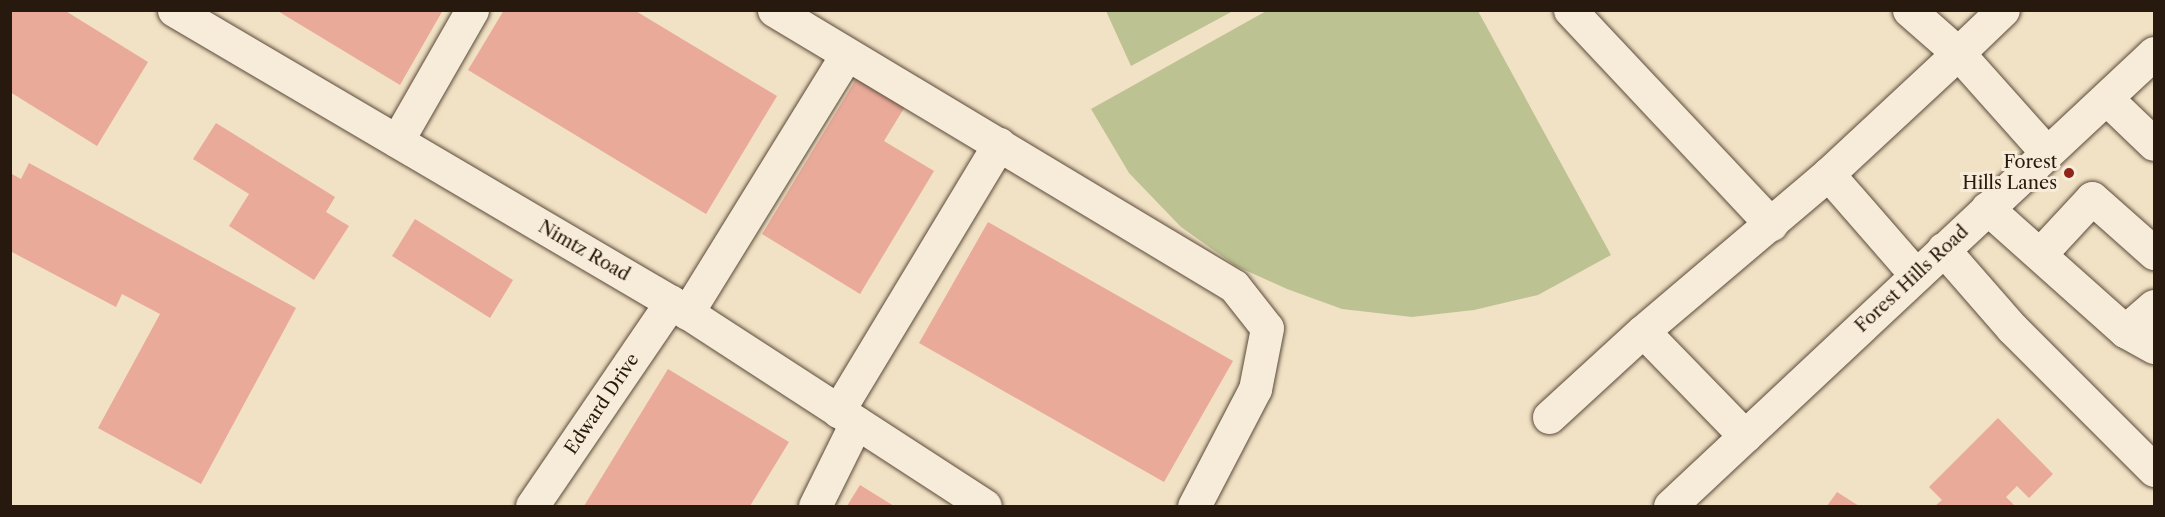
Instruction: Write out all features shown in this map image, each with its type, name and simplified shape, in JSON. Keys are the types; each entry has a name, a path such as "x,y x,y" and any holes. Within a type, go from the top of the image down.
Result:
{"street":[{"name":"Nimtz Road","path":"174,10 679,308 985,507"},
{"path":"397,141 472,10"},
{"path":"774,10 1234,286 1267,328 1255,389 1194,507"},
{"path":"1570,10 1771,224"},
{"path":"1909,10 1958,53 2047,153"},
{"path":"1549,417 1642,331 1828,174 2003,10"},
{"name":"Forest Hills Road","path":"1670,507 2154,53"},
{"name":"Edward Drive","path":"532,507 679,308 847,54"},
{"path":"2107,99 2154,144"},
{"path":"815,507 847,417 999,144"},
{"path":"1828,174 1916,275"},
{"path":"2040,254 2092,198 2154,253"},
{"path":"1987,208 2125,331 2154,347"},
{"path":"1943,249 2012,328 2154,470"},
{"path":"2125,331 2154,306"},
{"path":"1642,331 1745,436"}],"green space":[{"path":"1268,10 1478,11 1611,255 1538,295 1474,310 1412,317 1342,309 1287,289 1236,266 1181,227 1129,173 1091,109"},
{"path":"1106,11 1233,11 1131,66"}],"building":[{"path":"10,10 64,10 148,62 97,146 10,92"},
{"path":"276,10 443,10 400,85"},
{"path":"504,10 634,10 777,96 706,214 468,70"},
{"path":"858,76 906,105 884,141 934,171 860,294 762,234"},
{"path":"216,123 335,197 326,212 349,226 314,280 229,226 249,194 193,159"},
{"path":"29,163 296,308 201,484 98,428 160,314 122,294 116,307 10,251 10,173 21,179"},
{"path":"415,219 513,280 490,318 392,256"},
{"path":"988,222 1233,361 1164,482 919,343"},
{"path":"668,369 789,442 750,506 584,506"},
{"path":"1998,418 2053,474 2029,498 2017,486 2006,497 2015,506 1935,506 1942,500 1929,487"},
{"path":"860,485 894,506 847,506"},
{"path":"1837,492 1859,506 1827,506"}],"place":[{"name":"Forest Hills Lanes","path":"2069,173"}]}
